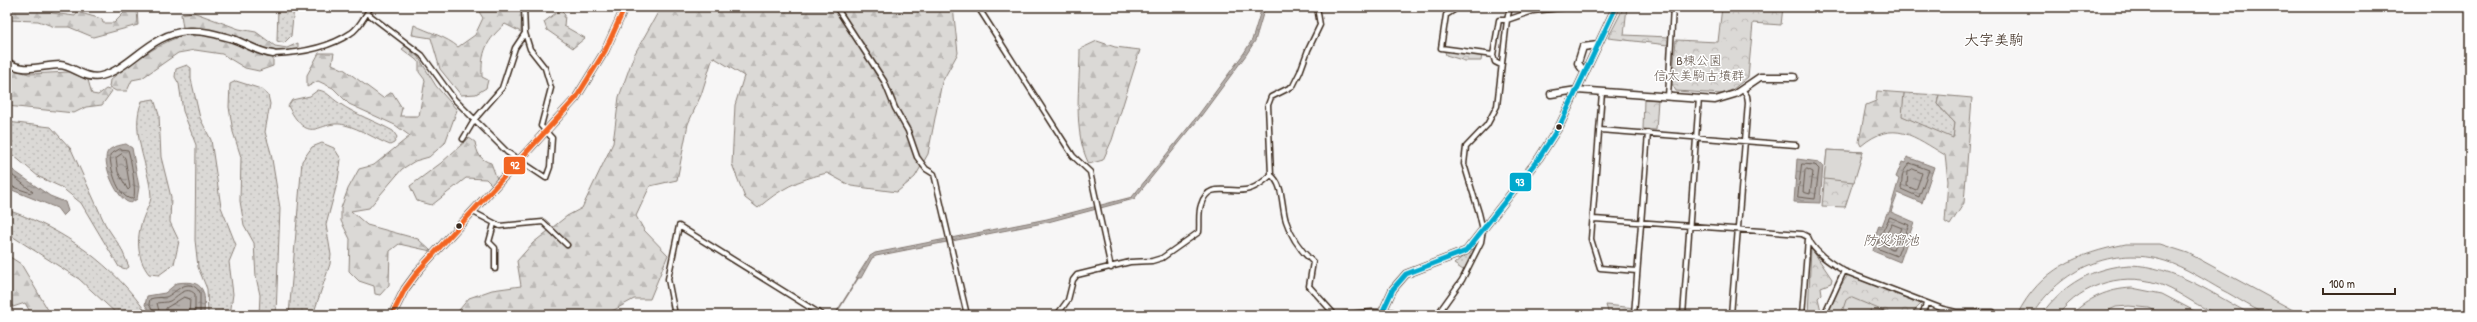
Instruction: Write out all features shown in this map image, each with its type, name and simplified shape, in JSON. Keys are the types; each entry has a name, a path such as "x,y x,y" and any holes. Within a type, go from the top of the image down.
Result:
{"street":[{"path":"7,62 17,68 60,65 70,67 89,76 100,76 116,68 157,40 172,33 190,31 234,40 262,53 291,53 325,46 353,32 371,7"},
{"path":"367,13 422,55 454,99 519,161 546,178 550,167 552,138 541,126 551,88 549,77 530,49 526,33 524,7"},
{"path":"392,315 411,280 546,131 586,84 615,32 625,7"},
{"path":"836,7 884,81 895,108 908,131 917,157 926,169 934,174 967,315"},
{"path":"978,7 1073,156 1090,172 1111,268"},
{"path":"1317,7 1320,26 1308,50 1300,72 1293,86 1271,97 1268,105 1271,175 1280,188 1285,219 1290,232 1313,262 1309,286 1335,315 1373,312 1404,315"},
{"path":"1455,7 1454,10 1446,15 1441,48 1493,55"},
{"path":"1437,315 1462,280 1481,242 1483,230 1464,164 1466,147 1487,125 1497,106 1501,65 1510,7"},
{"path":"1501,65 1495,62 1493,55 1499,20 1507,20 1533,12 1569,7"},
{"path":"1381,315 1393,289 1406,274 1458,256 1473,243 1551,141 1585,74 1616,7"},
{"path":"1668,97 1673,7"},
{"path":"463,138 475,119 502,88 515,48 526,33"},
{"path":"1585,74 1578,63 1581,51 1586,45 1598,45"},
{"path":"1551,94 1577,90 1668,97 1724,99 1742,90 1760,77 1794,77"},
{"path":"1731,315 1748,103 1747,96 1742,90"},
{"path":"1602,92 1594,219 1591,239 1600,268 1637,271"},
{"path":"1683,315 1699,98"},
{"path":"1600,130 1796,145"},
{"path":"1634,315 1648,134"},
{"path":"1057,315 1068,300 1073,280 1077,275 1111,268 1130,262 1152,261 1174,251 1199,232 1200,207 1204,195 1213,190 1220,189 1245,190 1264,182 1271,175"},
{"path":"473,212 500,226 544,222 567,246"},
{"path":"1594,219 1802,234 1808,237 1810,243 1830,263 1844,271 1926,304 1956,312 1993,312"},
{"path":"494,224 489,242 495,248 495,269"},
{"path":"675,315 668,279 679,226 822,315"},
{"path":"1802,315 1808,237"},
{"path":"1824,315 1844,271"},
{"path":"1922,315 1926,304"}],"green space":[{"path":"7,7 48,7 52,13 75,16 77,12 102,19 103,23 114,23 124,13 137,8 138,25 93,37 69,27 55,27 38,21 7,20"},
{"path":"278,7 294,7 291,36 284,43 277,41"},
{"path":"476,7 522,7 521,32 505,24 493,36 486,48 482,61 482,77 488,80 486,88 476,94 461,95 440,69 431,38 412,35 414,25 443,37 458,47 475,35 483,18"},
{"path":"661,7 953,7 958,53 942,82 928,154 915,177 897,192 851,186 827,173 798,182 782,190 758,208 745,198 732,164 735,105 744,76 713,57 701,95 688,124 677,180 650,186 636,216 644,230 668,255 650,299 634,299 605,315 455,315 469,298 492,290 521,286 517,261 533,243 567,216 582,208 613,143 619,97 634,55"},
{"path":"1624,7 1627,7 1624,35 1669,37 1668,45 1608,38"},
{"name":"B棟公園 信太美駒古墳群","path":"1722,7 1783,7 1781,25 1753,23 1748,77 1732,90 1722,94 1676,91 1672,84 1676,40 1718,42"},
{"path":"560,10 565,15 564,26 585,38 573,48 547,30 544,22"},
{"path":"193,12 239,29 256,32 275,46 287,48 298,43 298,49 289,51 273,51 273,66 259,71 245,68 222,54 195,50 178,53 142,78 132,80 127,91 116,91 109,87 110,80 135,61 157,47 184,36 181,14"},
{"path":"1097,41 1115,47 1140,50 1112,140 1103,160 1089,164 1080,137 1078,93 1080,49"},
{"path":"406,46 419,58 436,86 457,110 445,143 429,157 415,161 402,169 369,208 351,211 367,225 418,239 431,251 399,244 390,251 389,285 380,295 375,294 374,286 359,281 349,271 350,239 341,221 341,208 348,189 359,169 374,165 410,136 395,125 349,104 333,88 318,81 307,87 307,75 319,53 334,53 332,64 345,70 383,98 392,92 402,108 400,116 419,116 425,80 419,72 419,62 402,49"},
{"path":"1444,49 1482,54 1481,61 1465,61 1446,55"},
{"path":"187,65 191,68 191,79 200,118 211,140 221,207 236,245 229,262 233,294 230,315 208,315 207,289 198,267 195,240 196,145 183,111 179,84 175,77 176,69"},
{"path":"7,68 29,74 69,72 88,80 92,94 98,95 106,89 112,91 102,105 86,107 74,113 7,106"},
{"path":"236,81 261,89 268,95 270,104 265,132 271,153 280,208 276,315 259,315 260,295 256,277 254,243 244,225 240,201 241,157 233,132 229,107 230,84"},
{"path":"318,90 326,93 352,111 393,131 397,137 394,143 390,145 357,129 345,125 328,125 315,129 309,129 303,126 296,119 288,106 292,100 310,96"},
{"path":"1877,91 1904,93 1902,116 1953,138 1955,123 1937,104 1939,95 1972,98 1964,203 1950,225 1945,222 1948,181 1945,155 1914,137 1904,133 1884,133 1861,146 1859,142 1866,105 1876,101"},
{"path":"1904,93 1939,95 1937,104 1955,123 1953,139 1901,116"},
{"path":"154,99 159,115 161,157 171,197 170,222 179,241 174,264 159,275 149,274 142,261 139,246 141,223 151,196 150,184 139,137 139,113 142,101"},
{"path":"1644,99 1658,100 1656,130 1643,129"},
{"path":"7,122 51,127 71,149 105,224 121,248 129,267 126,269 119,267 81,203 61,187 39,177 7,150"},
{"path":"469,138 475,142 478,153 482,158 491,163 497,179 492,185 486,179 466,178 432,205 417,201 410,186 441,163"},
{"path":"322,143 334,148 341,159 338,180 326,225 331,255 330,264 313,315 289,315 302,161 312,147"},
{"path":"1827,150 1863,152 1845,207 1822,206"},
{"path":"1827,150 1863,152 1854,182 1824,179"},
{"path":"7,210 48,227 68,238 86,251 120,280 148,315 118,315 79,279 7,233"},
{"path":"1478,243 1479,247 1466,272 1454,264"},
{"path":"2126,244 2160,244 2188,253 2302,315 2266,314 2180,267 2165,261 2146,257 2126,256 2107,259 2073,273 2057,285 2032,315 2017,315 2037,285 2062,266 2076,258"},
{"path":"1811,248 1832,279 1831,283 1821,287 1822,294 1818,298 1821,311 1808,315"},
{"path":"10,257 21,264 51,315 32,315 25,303 13,307 7,297 7,259"},
{"path":"2130,265 2163,270 2178,276 2194,283 2252,315 2222,315 2204,308 2164,286 2150,281 2135,279 2106,282 2079,295 2058,315 2041,315 2059,294 2080,279 2104,269"},
{"path":"1848,275 1921,304 1910,315 1827,315 1837,291"},
{"path":"2132,288 2162,294 2202,315 2165,315 2149,308 2129,306 2116,307 2098,315 2071,315 2091,299 2107,292"},
{"path":"1850,297 1893,315 1841,315 1846,300"},
{"path":"1606,305 1635,308 1634,315 1609,315"}],"water":[{"path":"1262,7 1265,7 1255,41 1246,55 1201,116 1134,199 1048,222 876,256 872,258 861,278 856,278 870,256 875,253 1047,219 1132,197 1199,114 1244,53 1252,40"},
{"path":"126,144 132,148 139,187 137,199 131,203 126,201 116,190 109,174 106,159 107,153 110,149"},
{"name":"防災溜池","path":"1907,157 1934,167 1922,203 1898,193 1891,212 1914,222 1900,262 1873,251 1874,247 1872,246 1879,225 1882,226 1887,213 1889,213 1899,179 1896,177 1902,162 1905,163"},
{"path":"1797,159 1819,162 1819,164 1823,165 1820,203 1794,202"},
{"path":"7,166 50,196 65,202 68,211 63,216 57,208 7,188"},
{"path":"177,283 193,283 202,289 205,300 204,315 153,315 145,305 147,296 165,293"}],"waterway":[{"path":"835,315 858,278"},
{"path":"1868,315 1871,310"}],"transit line":[{"name":"92","path":"392,315 405,289 419,270 576,98 605,51 625,7"},
{"name":"93","path":"1381,315 1393,289 1406,274 1466,251 1539,158 1560,125 1616,7"}],"district":[{"name":"大字美駒","path":"1994,39"}]}
